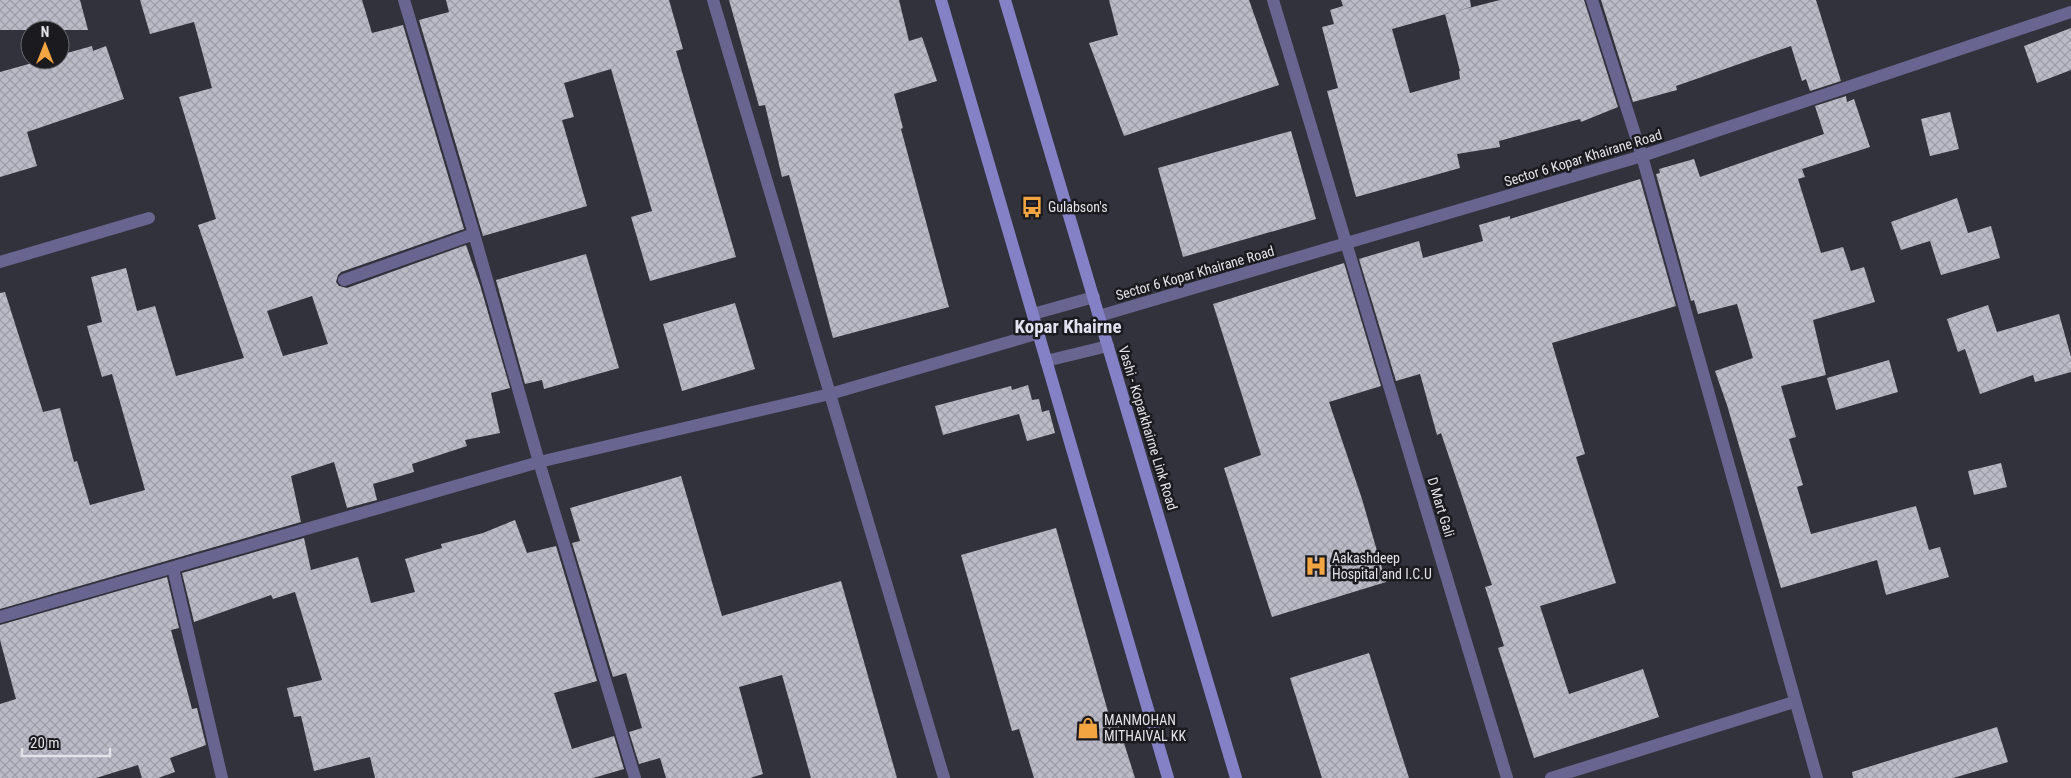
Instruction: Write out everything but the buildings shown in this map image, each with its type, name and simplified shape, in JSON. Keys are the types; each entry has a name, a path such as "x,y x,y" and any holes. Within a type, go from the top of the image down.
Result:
{"main road":[{"path":"941,0 1168,778"},
{"name":"Vashi - Koparkhairne Link Road","path":"1005,0 1236,778"}],"street":[{"path":"404,0 474,234 539,462 635,778"},
{"path":"713,0 944,778"},
{"name":"D Mart Gali","path":"1273,0 1507,778"},
{"path":"1592,0 1642,156 1794,702 1817,778"},
{"name":"Sector 6 Kopar Khairane Road","path":"1099,316 1642,156 2071,12"},
{"path":"0,262 149,218"},
{"path":"344,280 474,234"},
{"path":"1033,314 1094,297"},
{"path":"0,617 539,462 830,394 1039,333"},
{"path":"1046,361 1108,346"},
{"path":"173,568 222,778"},
{"path":"1551,778 1794,702"}],"place":[{"name":"Gulabson's","path":"1032,207"},
{"name":"Aakashdeep Hospital and I.C.U","path":"1316,566"},
{"name":"MANMOHAN MITHAIVAL KK","path":"1088,728"}],"district":[{"name":"Kopar Khairne","path":"1068,326"}]}
